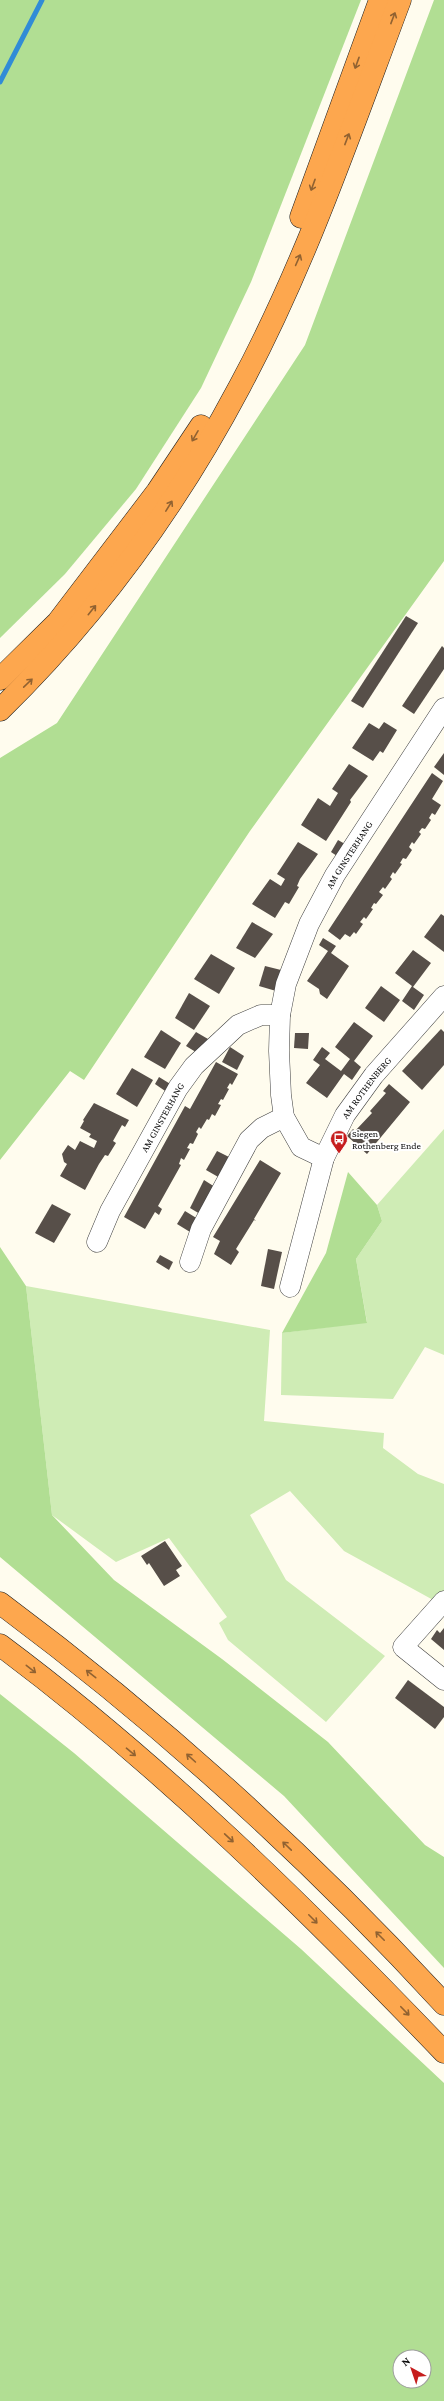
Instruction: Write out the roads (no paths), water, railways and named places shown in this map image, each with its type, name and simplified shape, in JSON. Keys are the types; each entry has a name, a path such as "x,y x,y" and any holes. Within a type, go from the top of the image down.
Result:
{"highway":[{"path":"0,679 58,622 113,551 190,445 226,383 253,327 306,206 380,0"},
{"path":"0,710 67,641 116,580 162,518 203,452 241,384 320,210 400,0"},
{"path":"0,663 65,603 113,551"},
{"path":"0,1603 103,1684 260,1820 340,1896 444,2004"},
{"path":"0,1645 106,1730 218,1828 364,1969 444,2052"}],"street":[{"name":"AM GINSTERHANG","path":"324,1158 301,1147 284,1117 281,1095 279,1051 280,1015 286,984 309,924 335,875 444,708"},
{"name":"AM ROTHENBERG","path":"290,1287 324,1158 345,1115 374,1075 444,996"},
{"name":"AM GINSTERHANG","path":"97,1242 110,1211 178,1088 194,1066 238,1025 262,1015 280,1015"},
{"path":"190,1262 201,1229 249,1140 262,1128 284,1117"},
{"path":"444,1601 403,1647 444,1680"}],"waterway":[{"path":"0,82 42,0"}],"place":[{"name":"Siegen Rothenberg Ende","path":"339,1154"}]}
